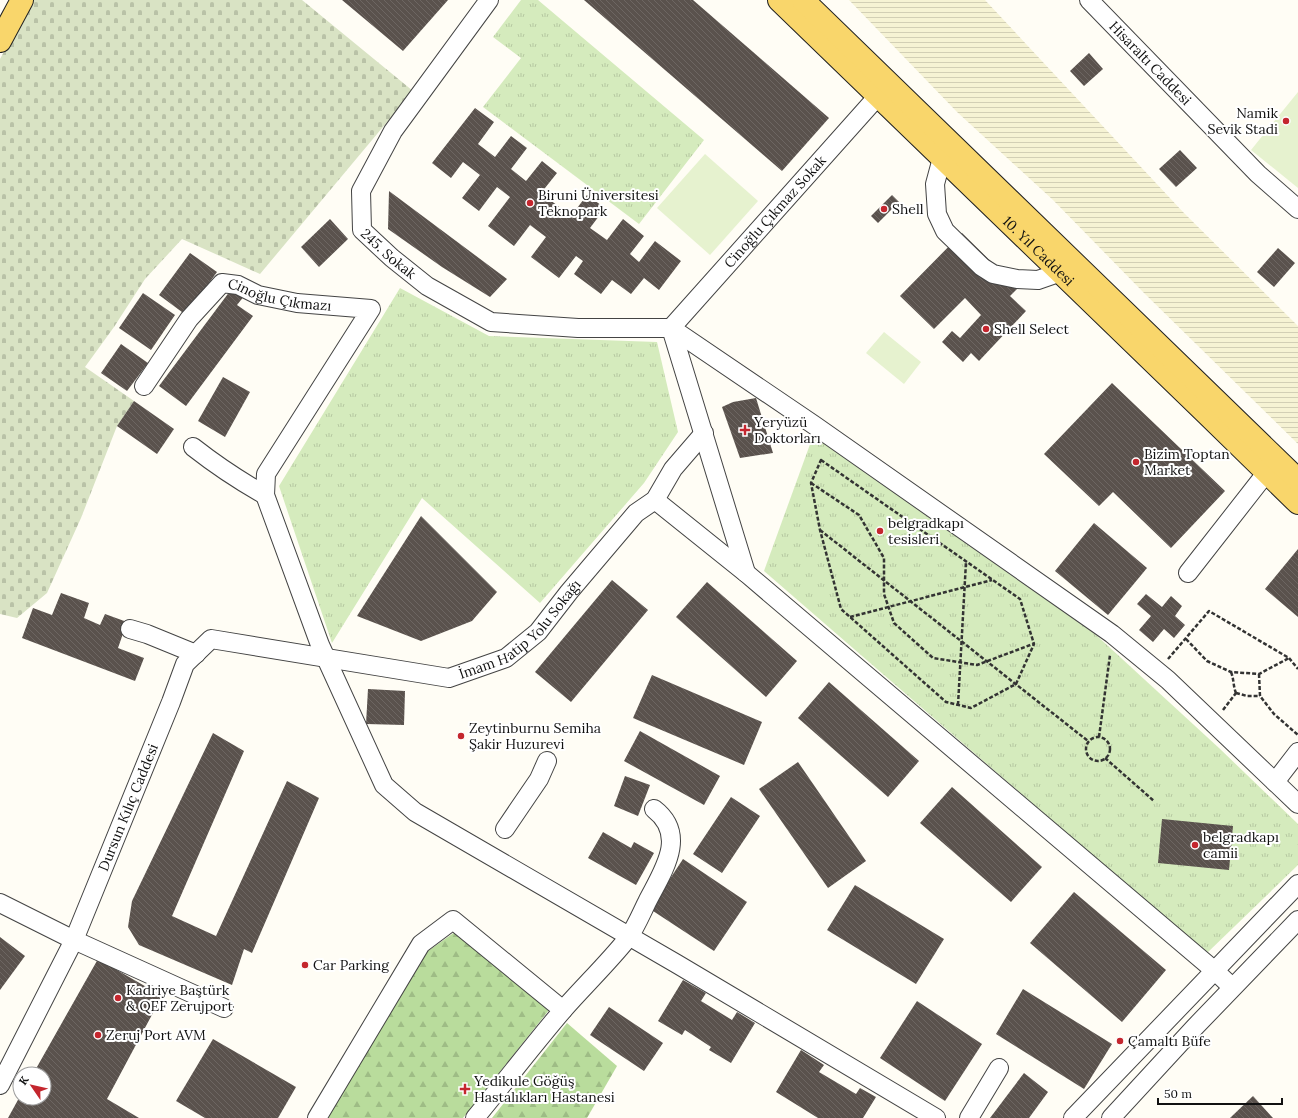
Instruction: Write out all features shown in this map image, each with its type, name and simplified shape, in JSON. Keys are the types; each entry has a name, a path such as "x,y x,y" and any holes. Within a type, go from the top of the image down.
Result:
{"main road":[{"path":"0,41 22,0"},
{"name":"10. Yıl Caddesi","path":"779,0 1298,503"},
{"name":"10. Yıl Caddesi","path":"803,0 1298,480"}],"street":[{"name":"245. Sokak","path":"489,0 393,131 361,191 362,230 392,258 427,286 491,322 578,328 672,328"},
{"name":"Hisaraltı Caddesi","path":"1089,0 1258,174 1298,209"},
{"name":"Cinoğlu Çıkmaz Sokak","path":"672,328 878,96"},
{"path":"942,158 935,184 937,214 945,231 982,266 993,274 1016,279 1038,280 1061,272"},
{"name":"Cinoğlu Çıkmazı","path":"144,386 189,320 222,283 238,285 258,295 297,303 371,309 266,474 265,495"},
{"path":"672,328 746,572"},
{"path":"672,328 814,425 1112,634 1157,671 1298,804"},
{"path":"704,434 673,469 655,500 746,572 1215,971 1232,988"},
{"path":"193,447 237,478 265,495 317,638 384,785 415,812 629,936 936,1118"},
{"path":"1188,573 1267,472"},
{"name":"İmam Hatip Yolu Sokağı","path":"325,657 449,678 506,658 538,632 569,592 636,513 655,500"},
{"path":"130,629 147,634 196,654"},
{"name":"Dursun Kılıç Caddesi","path":"0,1085 74,940 185,664 212,639 325,657"},
{"path":"1275,782 1298,752"},
{"path":"505,830 540,779 547,761"},
{"path":"475,1118 563,1010 629,936 666,866 672,838 670,830 662,815 654,809"},
{"path":"1073,1118 1298,884"},
{"path":"0,903 74,940 224,1008"},
{"path":"317,1118 421,944 454,920 563,1010"},
{"path":"1111,1118 1194,1028 1298,920"},
{"path":"969,1118 999,1068"}],"path":[{"path":"821,460 1020,599 1034,644 1016,684 970,708 946,702 841,609 820,530 811,483 821,460"},
{"path":"811,483 859,515 884,558 884,594 894,623 933,658 977,665 1034,644"},
{"path":"820,530 1088,741"},
{"path":"958,705 966,561"},
{"path":"850,617 992,580"},
{"path":"1157,671 1209,611 1289,658 1298,668"},
{"path":"1099,737 1112,634"},
{"path":"1186,639 1207,661 1231,672 1259,674 1289,658"},
{"path":"1231,672 1236,693 1247,696 1260,696"},
{"path":"1259,674 1260,696 1274,714 1298,736"},
{"path":"1099,737 1107,740 1109,744 1109,752 1105,758 1098,761 1090,759 1085,748 1088,741 1091,738 1099,737"},
{"path":"1105,758 1154,802"}],"shaded area":[{"path":"849,0 985,0 1183,212 1298,326 1298,444 1144,293 1053,200 957,112"}],"green space":[{"path":"32,0 302,0 413,91 260,274 182,239 145,279 114,327 85,367 134,401 117,426 81,518 47,593 17,618 0,614 0,59"},
{"path":"521,0 538,0 704,140 639,224 483,107 521,58 493,37"},
{"name":"Namik Sevik Stadi","path":"1298,92 1298,188 1251,150"},
{"path":"705,154 758,201 710,255 657,208"},
{"path":"400,288 489,336 657,342 678,432 644,483 540,603 422,498 332,643 279,486"},
{"path":"884,332 921,362 904,384 866,353"},
{"path":"813,436 1095,634 1219,748 1298,824 1298,865 1206,954 764,571"},
{"path":"455,932 549,1010 463,1118 327,1118 428,951"},
{"path":"567,1023 617,1066 587,1118 492,1118"}],"building":[{"path":"342,0 448,0 403,51"},
{"path":"584,0 693,0 829,118 782,171"},
{"path":"1089,53 1103,69 1084,86 1070,71"},
{"name":"Biruni Üniversitesi Teknopark","path":"475,108 494,122 478,144 495,157 511,136 527,148 511,169 526,181 542,161 557,173 541,193 571,216 587,195 605,208 590,228 607,240 623,219 644,236 630,254 639,262 655,241 681,261 659,290 644,278 631,294 612,280 601,294 574,274 583,261 576,256 559,278 531,257 546,237 530,225 514,246 488,226 510,197 497,187 479,211 462,198 480,175 463,162 451,178 432,163"},
{"path":"1180,150 1197,168 1176,187 1159,169"},
{"path":"389,191 507,279 490,297 442,267 388,229"},
{"name":"Shell","path":"892,195 899,202 878,223 871,216"},
{"path":"330,219 348,239 319,267 301,247"},
{"path":"962,233 1018,288 1010,296 1026,311 979,361 971,353 963,362 942,342 952,331 960,338 981,315 965,298 934,329 900,296"},
{"path":"1278,248 1295,263 1274,287 1257,272"},
{"path":"190,253 217,272 186,315 159,295"},
{"path":"233,287 245,295 237,305 253,316 186,406 159,386"},
{"path":"143,293 175,315 151,350 119,328"},
{"path":"121,344 148,363 127,391 101,373"},
{"path":"223,377 250,392 225,437 198,421"},
{"path":"1112,383 1225,491 1171,548 1113,492 1099,506 1044,454"},
{"path":"756,398 773,453 740,458 722,407 733,402"},
{"path":"134,401 174,429 157,454 117,426"},
{"path":"421,516 497,592 472,621 421,641 357,616"},
{"path":"1094,523 1147,568 1108,615 1055,571"},
{"path":"1298,549 1298,617 1265,589"},
{"path":"612,580 648,610 571,702 535,672"},
{"path":"707,582 797,661 766,697 676,617"},
{"path":"61,593 89,603 84,618 100,625 105,614 127,622 118,648 144,658 135,681 22,638 33,608 52,615"},
{"path":"1146,594 1162,607 1171,596 1182,606 1175,616 1185,625 1174,638 1164,629 1153,642 1139,630 1151,616 1137,604"},
{"path":"652,675 762,722 744,765 633,718"},
{"path":"829,682 919,761 888,797 798,718"},
{"path":"368,689 405,691 404,725 366,724"},
{"path":"640,731 720,776 704,805 624,761"},
{"path":"213,733 244,751 172,916 216,936 287,781 319,798 252,953 244,949 232,985 139,945 128,927 132,901"},
{"path":"798,762 866,861 828,888 759,789"},
{"path":"625,776 650,785 638,816 614,806"},
{"path":"952,787 1042,867 1011,902 920,823"},
{"path":"731,797 760,816 722,873 693,854"},
{"name":"belgradkapı camii","path":"1162,819 1233,826 1229,870 1158,863"},
{"path":"603,832 631,848 634,842 654,853 636,885 588,858"},
{"path":"683,859 747,902 714,951 650,909"},
{"path":"855,885 944,939 916,984 827,930"},
{"path":"1074,892 1166,970 1122,1022 1030,943"},
{"path":"0,937 25,956 0,990"},
{"name":"Zeruj Port AVM","path":"98,959 162,996 107,1099 139,1118 8,1118 15,1106 52,1106 52,1066 38,1066"},
{"path":"683,980 706,993 701,1001 732,1020 737,1012 755,1023 731,1063 709,1050 711,1047 685,1030 682,1035 658,1021"},
{"path":"1023,989 1112,1044 1084,1089 996,1034"},
{"path":"917,1001 982,1044 945,1101 880,1058"},
{"path":"609,1007 663,1043 644,1071 590,1035"},
{"path":"213,1039 296,1087 278,1118 205,1118 176,1101"},
{"path":"801,1050 824,1065 819,1072 856,1094 860,1088 876,1097 863,1118 818,1118 776,1092"},
{"path":"1024,1073 1048,1092 1029,1118 990,1118"},
{"path":"1253,1096 1273,1118 1230,1118"}],"place":[{"name":"Namik Sevik Stadi","path":"1286,121"},
{"name":"Biruni Üniversitesi Teknopark","path":"530,203"},
{"name":"Shell","path":"884,209"},
{"name":"Shell Select","path":"986,329"},
{"name":"Yeryüzü Doktorları","path":"745,430"},
{"name":"Bizim Toptan Market","path":"1136,462"},
{"name":"belgradkapı tesisleri","path":"880,531"},
{"name":"Zeytinburnu Semiha Şakir Huzurevi","path":"461,736"},
{"name":"belgradkapı camii","path":"1195,845"},
{"name":"Car Parking","path":"305,965"},
{"name":"Kadriye Baştürk & QEF Zerujport","path":"118,998"},
{"name":"Zeruj Port AVM","path":"98,1035"},
{"name":"Çamaltı Büfe","path":"1120,1041"},
{"name":"Yedikule Göğüş Hastalıkları Hastanesi","path":"465,1089"}]}
